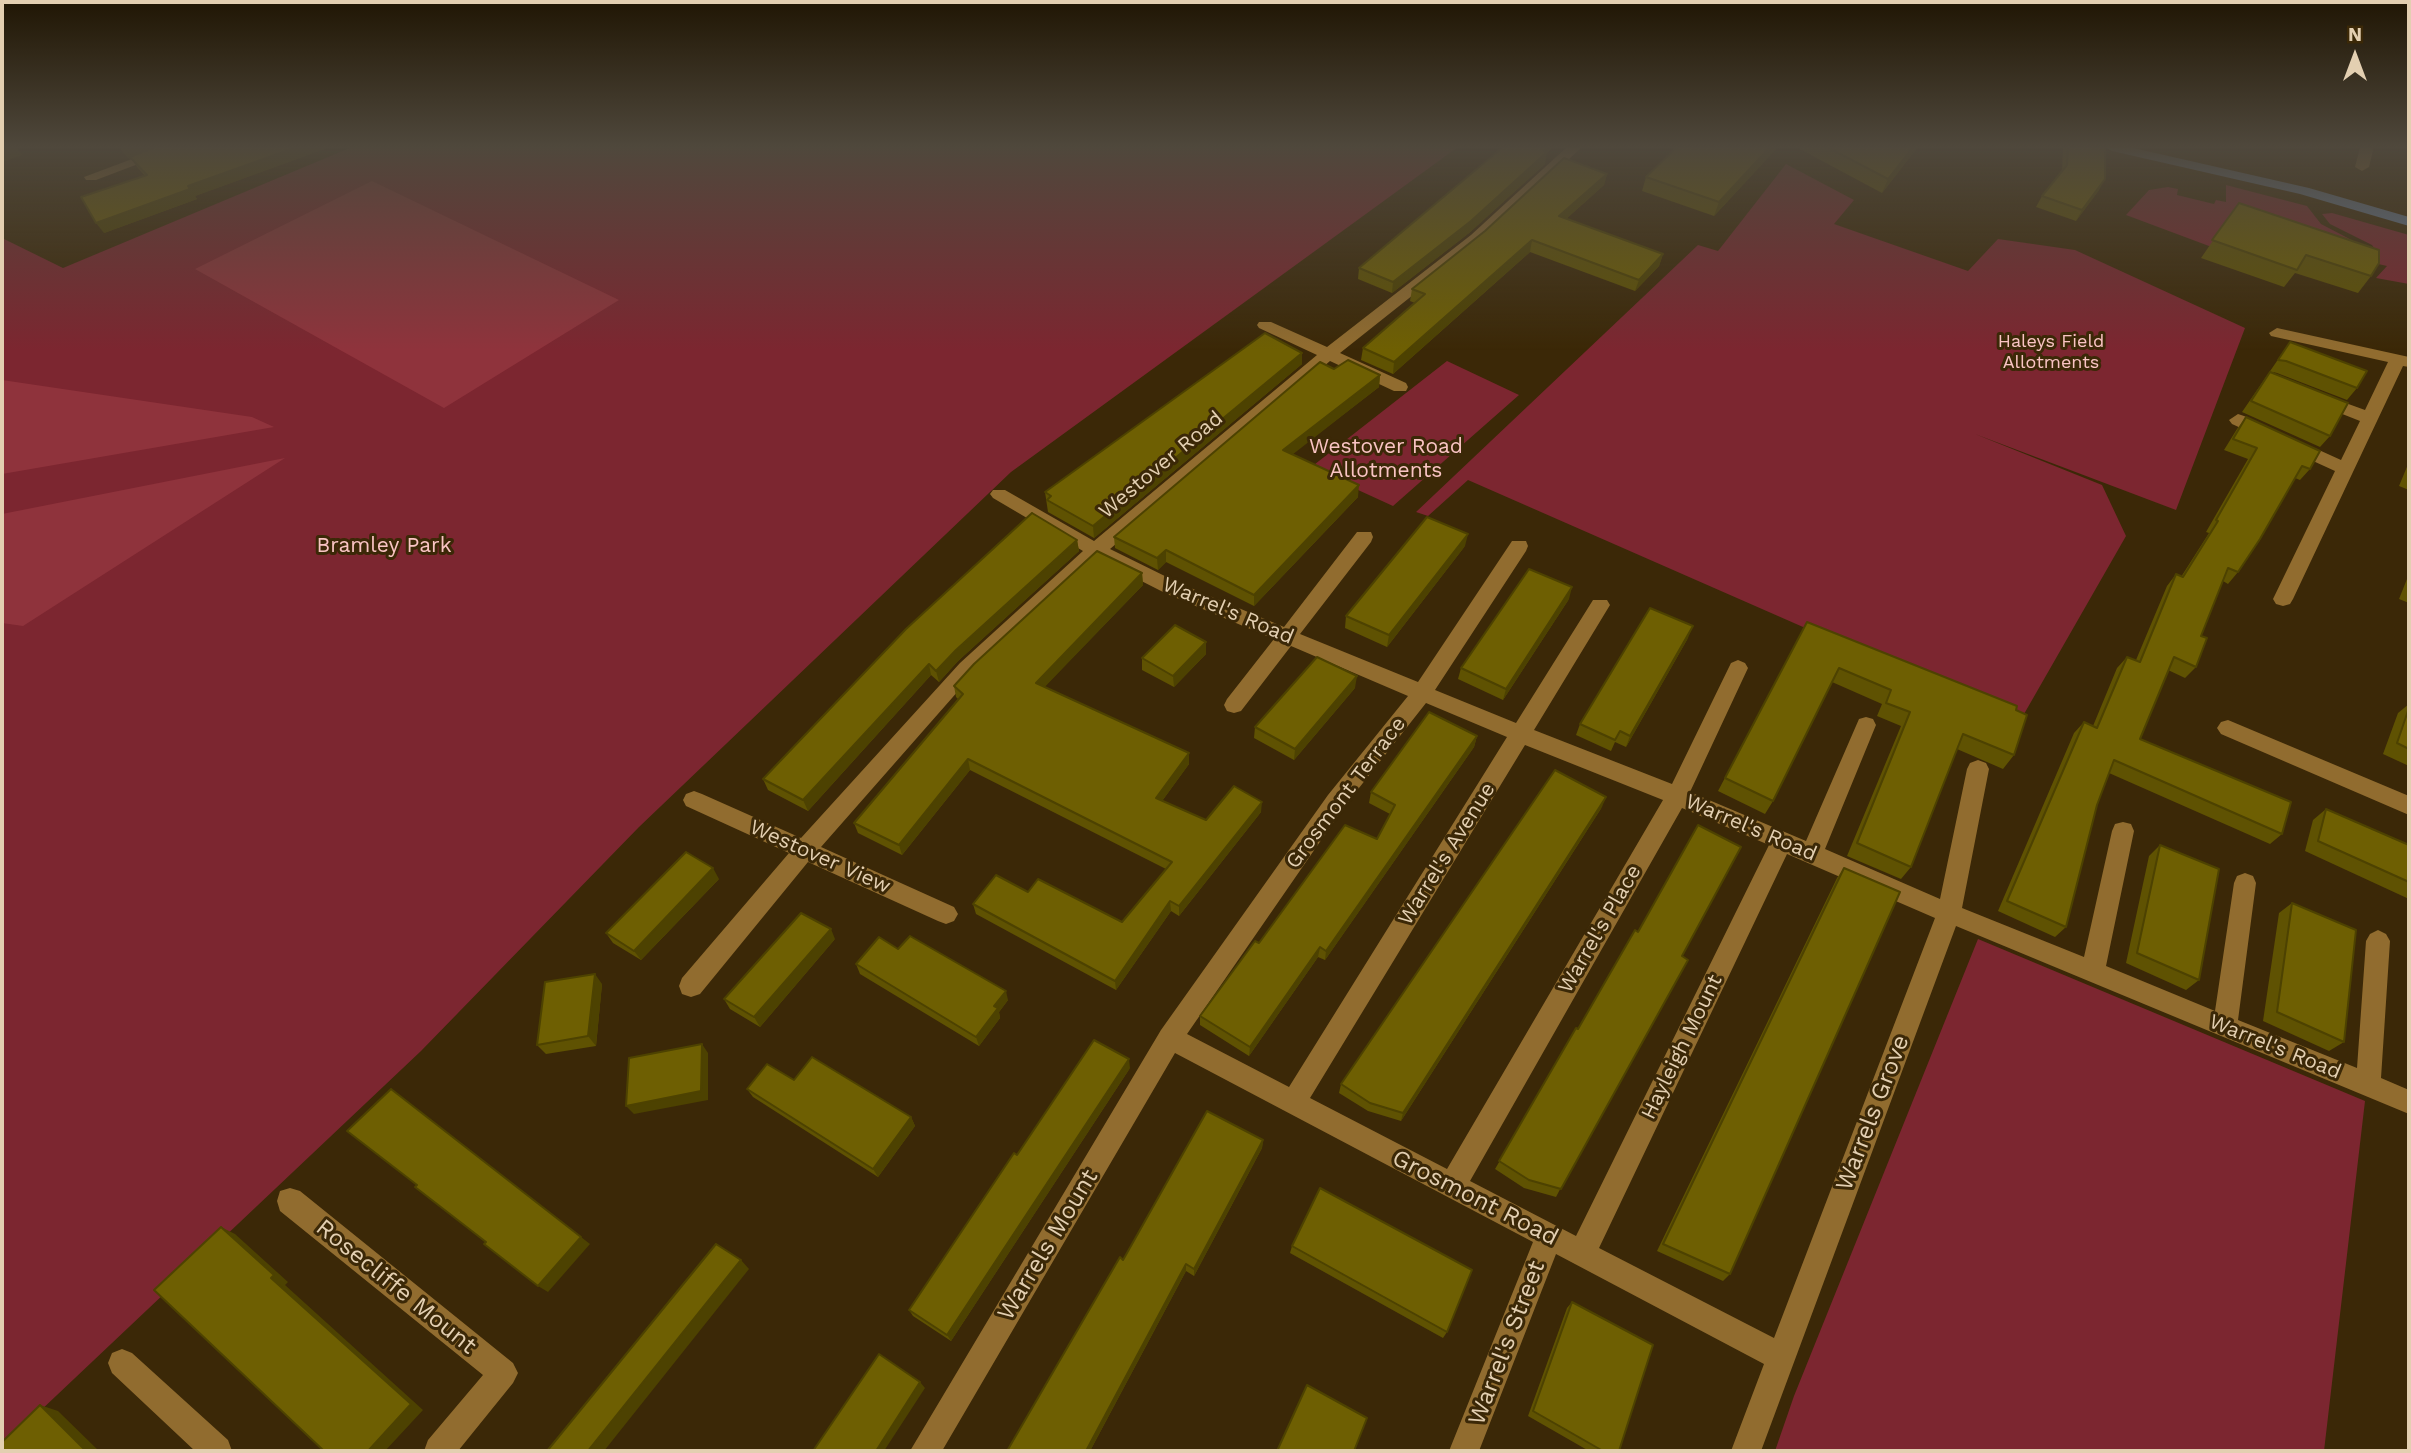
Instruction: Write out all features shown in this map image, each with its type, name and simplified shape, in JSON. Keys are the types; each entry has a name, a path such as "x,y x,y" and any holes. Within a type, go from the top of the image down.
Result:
{"main road":[{"path":"2384,215 2409,222"}],"street":[{"name":"Westover Road","path":"691,986 805,850 968,668 1096,550 1330,353 1476,238 1501,215"},
{"path":"1265,325 1400,387"},
{"path":"2277,333 2403,361 2368,418 2283,599"},
{"path":"2307,394 2368,418"},
{"path":"2238,419 2346,468"},
{"name":"Warrel's Road","path":"999,494 1096,550 1174,589 2409,1102"},
{"path":"1234,705 1364,537"},
{"name":"Grosmont Terrace","path":"1170,1038 1336,801 1423,692 1519,546"},
{"name":"Warrel's Avenue","path":"1293,1103 1600,605"},
{"name":"Warrel's Place","path":"1452,1186 1677,796 1738,668"},
{"path":"1812,853 1866,725"},
{"path":"2228,728 2409,806"},
{"name":"Warrels Grove","path":"1746,1451 1949,913 1978,769"},
{"name":"Westover View","path":"694,800 946,914"},
{"path":"2092,972 2123,831"},
{"name":"Hayleigh Mount","path":"1582,1253 1782,841"},
{"path":"2225,1027 2245,883"},
{"path":"2368,1085 2378,941"},
{"name":"Grosmont Road","path":"1170,1038 1780,1357"},
{"name":"Warrels Mount","path":"925,1451 1170,1038"},
{"name":"Rosecliffe Mount","path":"290,1201 503,1373 439,1451"},
{"name":"Warrel's Street","path":"1464,1451 1549,1236"},
{"path":"122,1363 217,1451"}],"green space":[{"name":"Bramley Park","path":"190,215 1365,215 1011,472 639,827 421,1051 2,1447 2,238 63,268"},
{"name":"Haleys Field Allotments","path":"1746,215 1842,215 1834,224 1968,271 1998,239 2075,250 2245,328 2176,510 1975,434 2102,485 2126,536 2016,728 1974,702 1468,480 1428,516 1416,512 1698,245 1718,251"},
{"path":"2126,215 2314,215 2321,224 2365,247 2209,246"},
{"path":"2323,215 2338,215 2409,235 2409,284 2376,278 2387,266 2374,263 2376,251 2372,245 2330,224"},
{"name":"Westover Road Allotments","path":"1447,361 1519,395 1393,506 1310,468"},
{"path":"1978,939 2365,1101 2324,1451 1775,1451 1794,1396"}],"shaded area":[{"path":"304,215 442,215 619,300 444,408 195,269"},
{"path":"2,380 252,417 274,427 2,474"},
{"path":"285,458 23,626 2,623 2,514"}],"building":[{"path":"91,215 119,215 96,223"},
{"path":"1422,215 1478,215 1393,282 1359,268"},
{"path":"1503,215 1560,215 1663,254 1639,280 1532,240 1394,362 1363,348 1425,294 1412,289"},
{"path":"2230,215 2274,215 2379,250 2379,263 2371,276 2306,255 2297,270 2212,240"},
{"path":"1265,333 1302,353 1093,526 1047,500 1051,496 1045,492"},
{"path":"2290,342 2367,371 2357,388 2278,360"},
{"path":"1348,360 1380,375 1283,450 1359,485 1254,595 1166,550 1157,558 1114,537 1320,362 1334,369"},
{"path":"2270,372 2348,403 2330,436 2251,401"},
{"path":"2246,417 2320,451 2310,469 2302,466 2238,572 2228,568 2201,636 2207,638 2196,667 2174,657 2140,739 2291,802 2282,834 2114,760 2097,805 2066,927 2007,901 2084,722 2097,728 2127,657 2140,662 2176,574 2183,577 2218,521 2216,520 2257,448 2233,439"},
{"path":"1032,513 1077,540 936,671 929,664 803,800 763,779 906,629"},
{"path":"1427,517 1468,534 1389,635 1346,616"},
{"path":"1097,551 1142,573 1036,683 1189,753 1156,798 1206,820 1234,786 1262,802 1179,906 1170,901 1115,981 973,904 996,875 1028,892 1038,879 1122,922 1172,862 968,759 899,845 854,823 963,694 954,686 974,664"},
{"path":"1529,569 1572,587 1506,689 1461,668"},
{"path":"1650,608 1693,626 1630,736 1620,731 1615,740 1580,724"},
{"path":"1807,622 2017,706 2016,710 2027,715 2014,755 1963,734 1911,867 1857,843 1910,712 1886,703 1891,690 1839,668 1773,801 1725,778"},
{"path":"1175,625 1206,642 1173,676 1142,658"},
{"path":"1317,657 1357,676 1295,749 1255,727"},
{"path":"2409,708 2409,749 2397,743"},
{"path":"1429,712 1477,736 1326,951 1320,947 1250,1047 1200,1016 1255,941 1259,943 1345,825 1377,839 1395,805 1371,792"},
{"path":"1555,770 1606,797 1403,1113 1370,1103 1341,1084"},
{"path":"2326,809 2409,845 2409,882 2318,841"},
{"path":"1698,825 1741,847 1682,956 1688,960 1561,1189 1529,1180 1499,1161 1635,930 1638,932"},
{"path":"2160,845 2219,869 2199,980 2137,953"},
{"path":"686,852 713,868 634,951 606,933"},
{"path":"1844,868 1900,892 1730,1274 1663,1244"},
{"path":"2292,903 2356,930 2344,1042 2277,1012"},
{"path":"801,913 831,929 754,1017 724,999"},
{"path":"910,936 1006,991 994,1006 998,1008 976,1037 856,964 879,937 898,949"},
{"path":"595,974 588,1036 537,1045 545,982"},
{"path":"1094,1040 1129,1059 947,1335 909,1310 1014,1153 1017,1155"},
{"path":"702,1044 701,1091 626,1106 629,1058"},
{"path":"812,1057 911,1117 873,1169 747,1089 767,1064 794,1080"},
{"path":"391,1089 581,1237 538,1286 415,1187 417,1185 347,1131"},
{"path":"1207,1111 1263,1140 1194,1269 1186,1264 1086,1451 1007,1451 1120,1257 1123,1260"},
{"path":"1320,1188 1472,1270 1447,1332 1292,1246"},
{"path":"221,1227 274,1275 271,1278 411,1404 368,1451 324,1451 154,1290"},
{"path":"716,1244 741,1260 588,1451 547,1451"},
{"path":"1572,1302 1653,1345 1619,1451 1603,1451 1533,1411"},
{"path":"879,1354 920,1382 876,1451 813,1451"},
{"path":"1307,1385 1367,1418 1354,1451 1277,1451"},
{"path":"40,1405 86,1451 2,1451 2,1442"}]}
